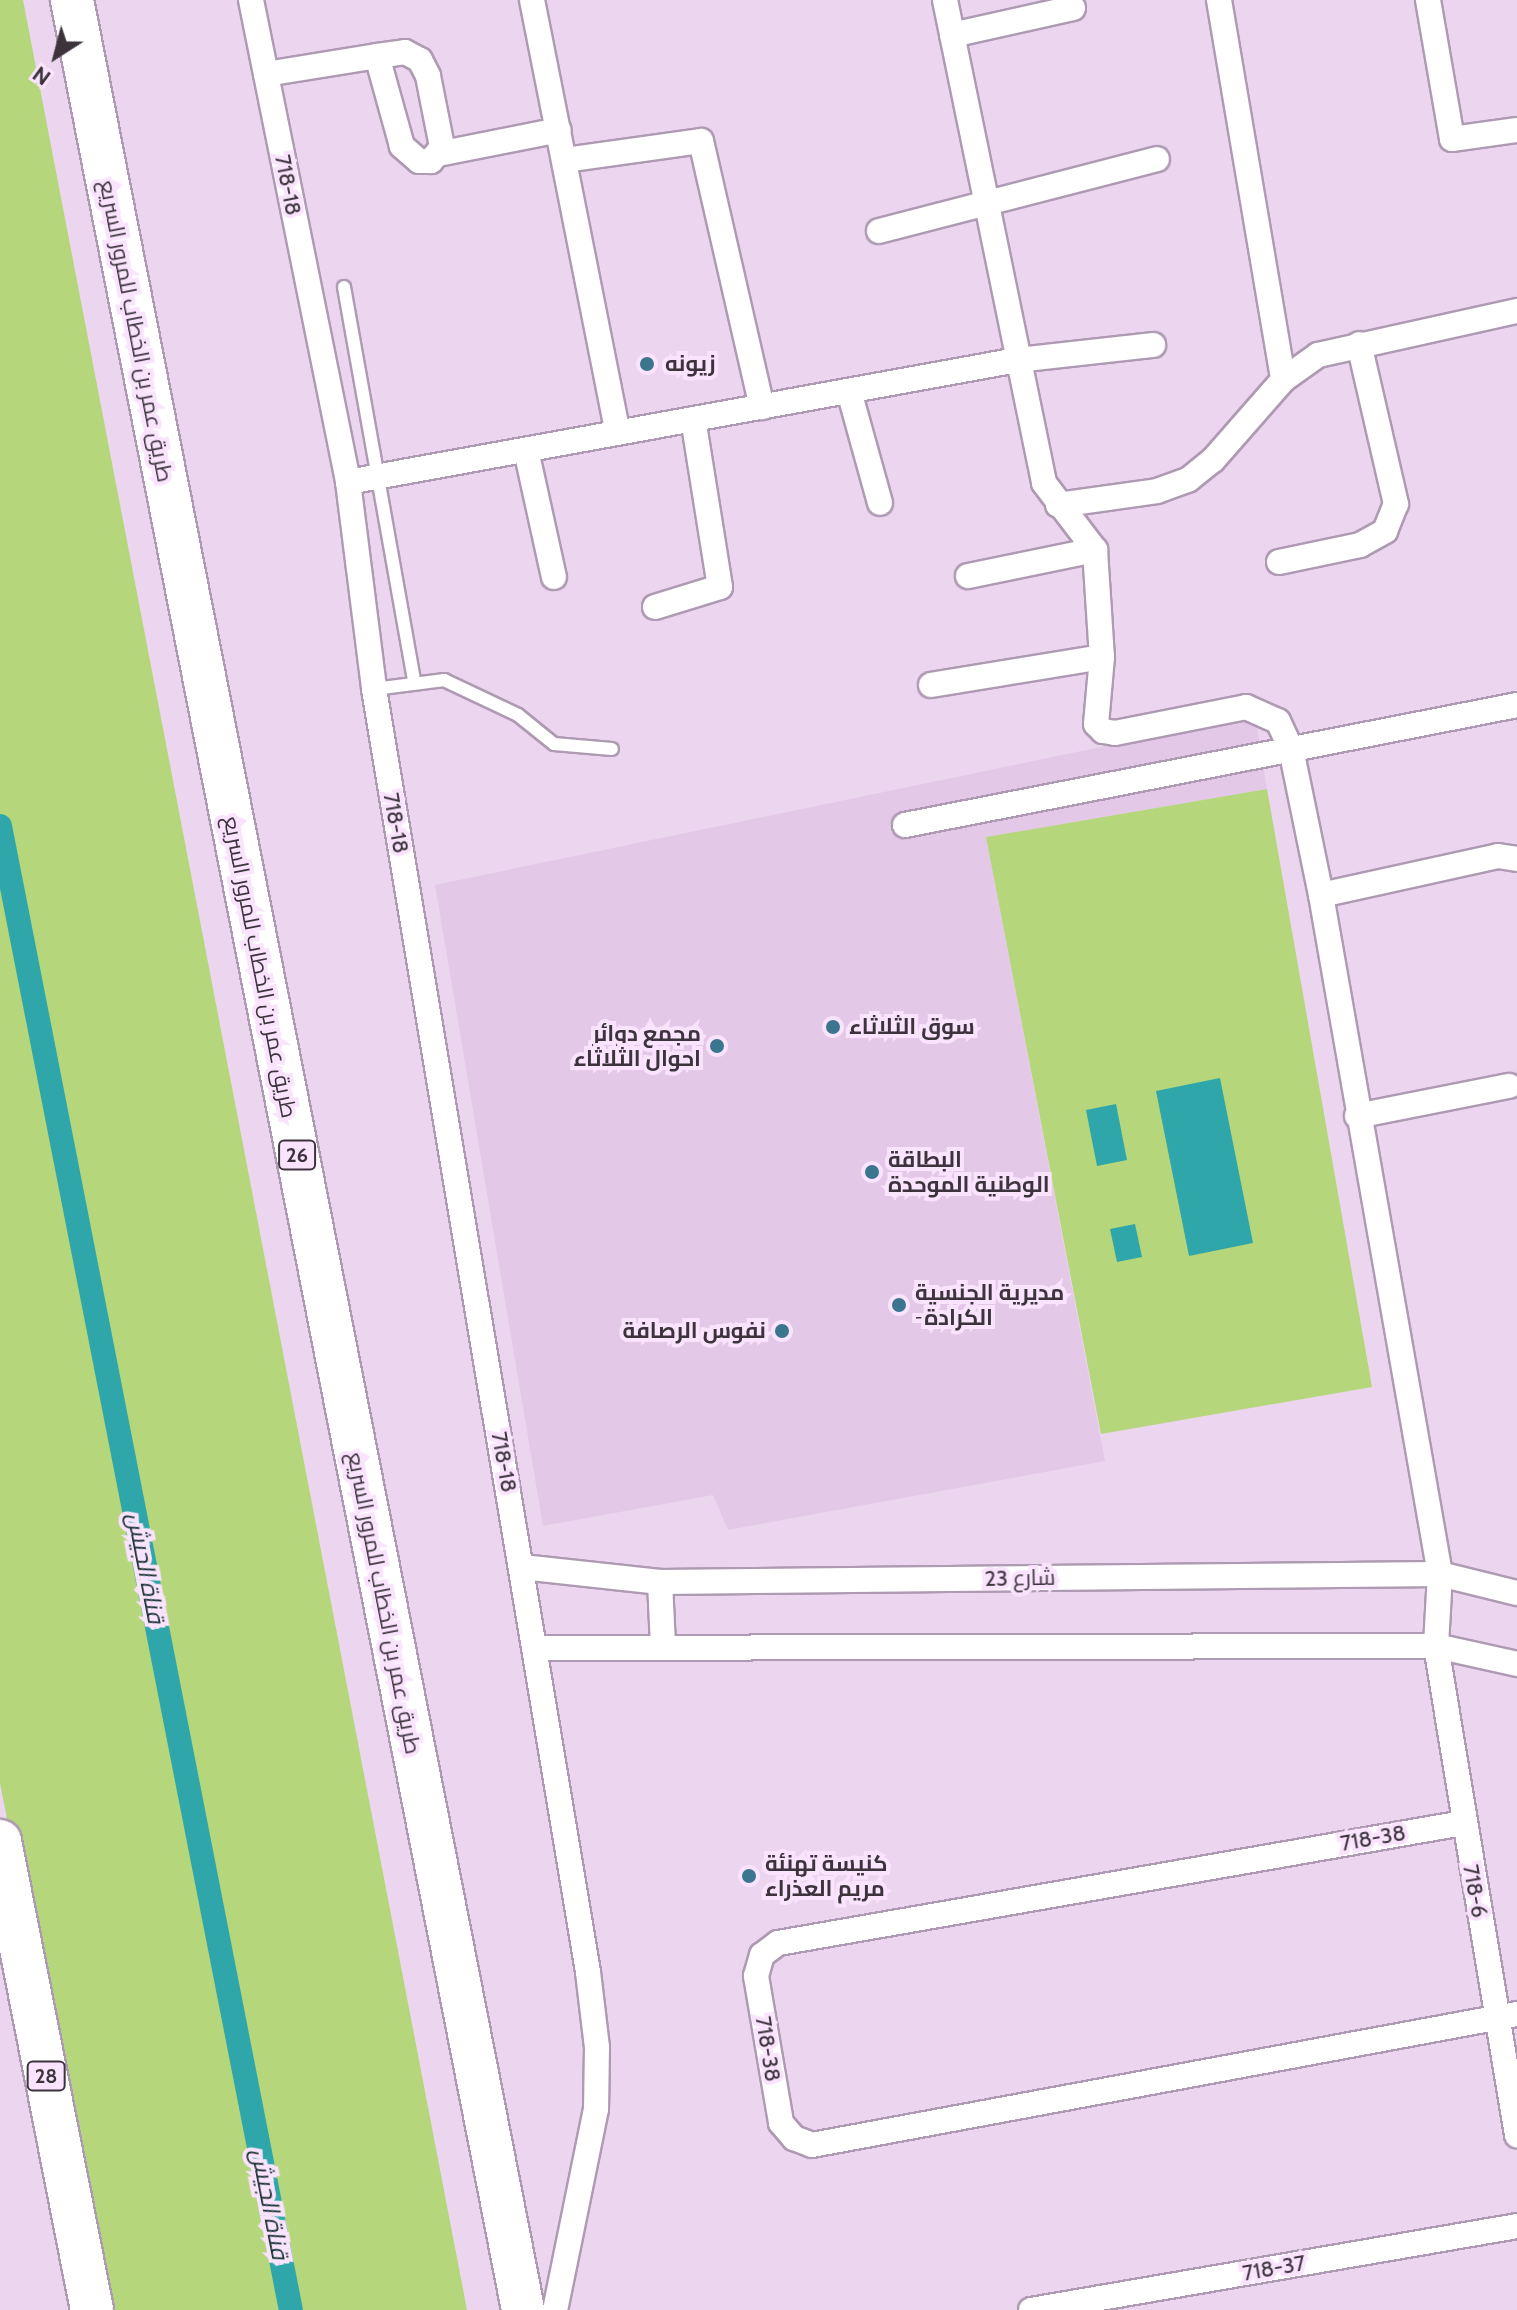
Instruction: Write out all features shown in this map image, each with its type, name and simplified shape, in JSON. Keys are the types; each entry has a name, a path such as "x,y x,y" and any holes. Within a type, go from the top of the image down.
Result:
{"highway":[{"name":"طريق عمر بن الخطاب للمرور السريع","path":"72,0 523,2310"},
{"name":"28","path":"0,1841 92,2310"}],"street":[{"name":"718-18","path":"251,0 348,482 374,689 522,1567 597,2047 591,2139 555,2310"},
{"path":"532,0 618,433"},
{"path":"945,0 1044,483 1095,550 1102,657 1095,702 1096,724 1103,731 1246,707 1278,721 1291,749"},
{"path":"1219,0 1283,380"},
{"path":"1428,0 1452,139 1517,130"},
{"path":"952,35 1073,8"},
{"path":"266,74 405,52 420,60 439,133 438,154"},
{"path":"377,56 402,146 419,161 438,154 559,130"},
{"path":"565,160 701,141 762,407"},
{"path":"879,231 1157,159"},
{"path":"1058,505 1157,491 1188,480 1213,460 1283,380 1318,355 1517,311"},
{"path":"1279,562 1360,545 1385,531 1396,504 1359,344"},
{"path":"348,482 1017,360 1153,345"},
{"path":"849,391 880,503"},
{"path":"655,607 720,587 693,419"},
{"path":"526,450 554,577"},
{"path":"968,576 1095,550"},
{"path":"931,685 1102,657"},
{"path":"905,825 1517,705"},
{"name":"718-6","path":"1291,749 1321,895 1357,1116 1440,1574 1436,1646 1463,1823 1507,2015 1517,2135"},
{"path":"1321,895 1498,856 1517,859"},
{"path":"1357,1116 1509,1086"},
{"name":"شارع 23","path":"522,1567 660,1582 1440,1574 1517,1593"},
{"path":"660,1582 663,1645"},
{"path":"535,1648 663,1645 1436,1646 1517,1664"},
{"name":"718-38","path":"1463,1823 778,1943 762,1955 756,1976 781,2123 794,2138 812,2145 1507,2015"},
{"name":"718-37","path":"1031,2310 1517,2226"}],"lane":[{"path":"344,287 414,680"},
{"path":"374,689 414,680 444,680 482,694 554,744 612,749"}],"shaded area":[{"path":"0,0 23,0 467,2310 103,2310 0,1783"},
{"path":"1255,715 1267,789 986,837 1105,1461 728,1530 713,1495 543,1526 435,885"},
{"path":"1267,789 1372,1387 1101,1434 986,837"},
{"path":"1220,1078 1253,1243 1189,1256 1156,1091"},
{"path":"1116,1104 1127,1160 1097,1166 1086,1110"},
{"path":"1135,1224 1142,1257 1117,1262 1110,1229"}],"waterway":[{"name":"قناة الجيش","path":"0,826 291,2310"}],"place":[{"name":"زيونه","path":"647,364"},
{"name":"سوق الثلاثاء","path":"833,1027"},
{"name":"مجمع دوائر احوال الثلاثاء","path":"717,1046"},
{"name":"البطاقة الوطنية الموحدة","path":"872,1172"},
{"name":"مديرية الجنسية -الكرادة","path":"899,1305"},
{"name":"نفوس الرصافة","path":"782,1331"},
{"name":"كنيسة تهنئة مريم العذراء","path":"749,1876"}]}
